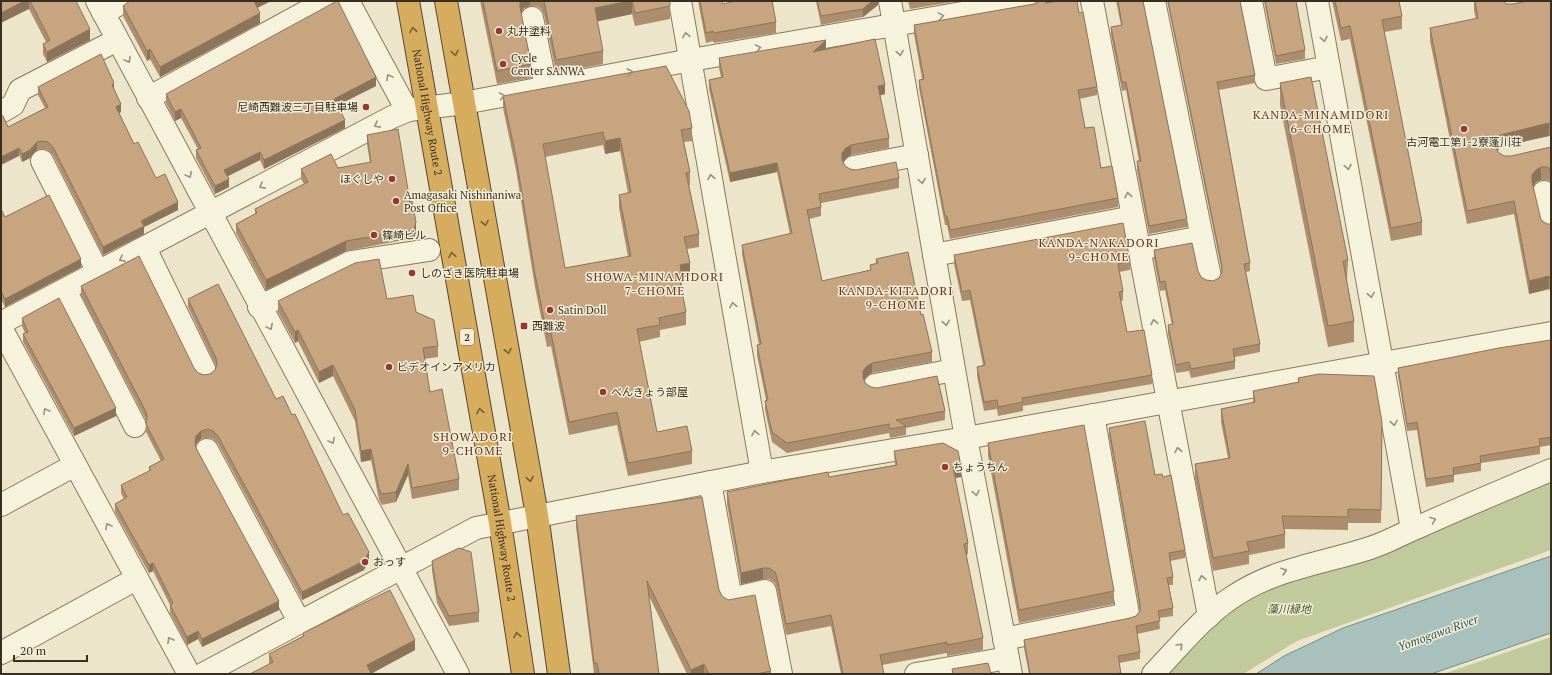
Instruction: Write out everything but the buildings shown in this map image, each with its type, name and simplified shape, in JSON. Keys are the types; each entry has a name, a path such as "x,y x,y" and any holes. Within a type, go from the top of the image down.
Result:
{"highway":[{"name":"National Highway Route 2","path":"408,1 418,109 500,523 523,674"},
{"path":"446,1 537,515 559,674"}],"street":[{"path":"125,1 100,7 259,307 458,674"},
{"path":"148,98 326,1"},
{"path":"348,1 402,103 418,109"},
{"path":"680,1 762,472"},
{"path":"890,1 966,438 1008,657"},
{"path":"1,324 392,117 418,109 464,103 691,60 1032,1"},
{"path":"1092,1 1209,616"},
{"path":"1154,1 1210,277"},
{"path":"1251,1 1266,79 1329,67"},
{"path":"1317,1 1384,362 1412,529"},
{"path":"532,18 546,87"},
{"path":"1,112 13,105 20,90 117,40"},
{"path":"854,167 917,155"},
{"path":"42,161 98,272"},
{"path":"1544,192 1551,225"},
{"path":"934,255 1133,217"},
{"path":"1139,249 1202,237"},
{"path":"145,248 205,371"},
{"path":"259,307 351,262 429,250"},
{"path":"64,290 134,426"},
{"path":"1,328 189,674"},
{"path":"203,674 476,528 762,472 966,438 1551,333"},
{"path":"875,385 954,370"},
{"path":"916,674 943,672 1008,657 1128,614 1093,415"},
{"path":"207,450 300,623"},
{"path":"1,505 75,465"},
{"path":"1153,674 1209,616 1229,599 1253,584 1270,576 1388,542 1412,529 1551,470"},
{"path":"710,482 731,599 765,591 781,674"},
{"path":"1,653 136,578"}],"green space":[{"name":"藻川緑地","path":"1551,481 1551,550 1297,641 1243,674 1168,674 1238,603 1276,578"},
{"path":"1551,637 1551,674 1443,674"}],"water":[{"name":"Yomogawa River","path":"1551,556 1551,633 1431,674 1256,674 1284,656 1343,628"}],"place":[{"name":"丸井塗料","path":"499,31"},
{"name":"Cycle Center SANWA","path":"503,64"},
{"name":"尼崎西難波三丁目駐車場","path":"366,107"},
{"name":"古河電工第1-2寮蓬川荘","path":"1464,129"},
{"name":"ほぐしや","path":"392,179"},
{"name":"Amagasaki Nishinaniwa Post Office","path":"396,201"},
{"name":"篠崎ビル","path":"374,235"},
{"name":"しのざき医院駐車場","path":"412,273"},
{"name":"Satin Doll","path":"550,310"},
{"name":"西難波","path":"524,326"},
{"name":"ビデオインアメリカ","path":"389,367"},
{"name":"べんきょう部屋","path":"603,392"},
{"name":"ちょうちん","path":"945,467"},
{"name":"おっす","path":"365,562"}],"district":[{"name":"KANDA-MINAMIDORI 6-CHOME","path":"1321,122"},
{"name":"KANDA-NAKADORI 9-CHOME","path":"1099,250"},
{"name":"SHOWA-MINAMIDORI 7-CHOME","path":"655,284"},
{"name":"KANDA-KITADORI 9-CHOME","path":"896,298"},
{"name":"SHOWADORI 9-CHOME","path":"473,444"}]}
